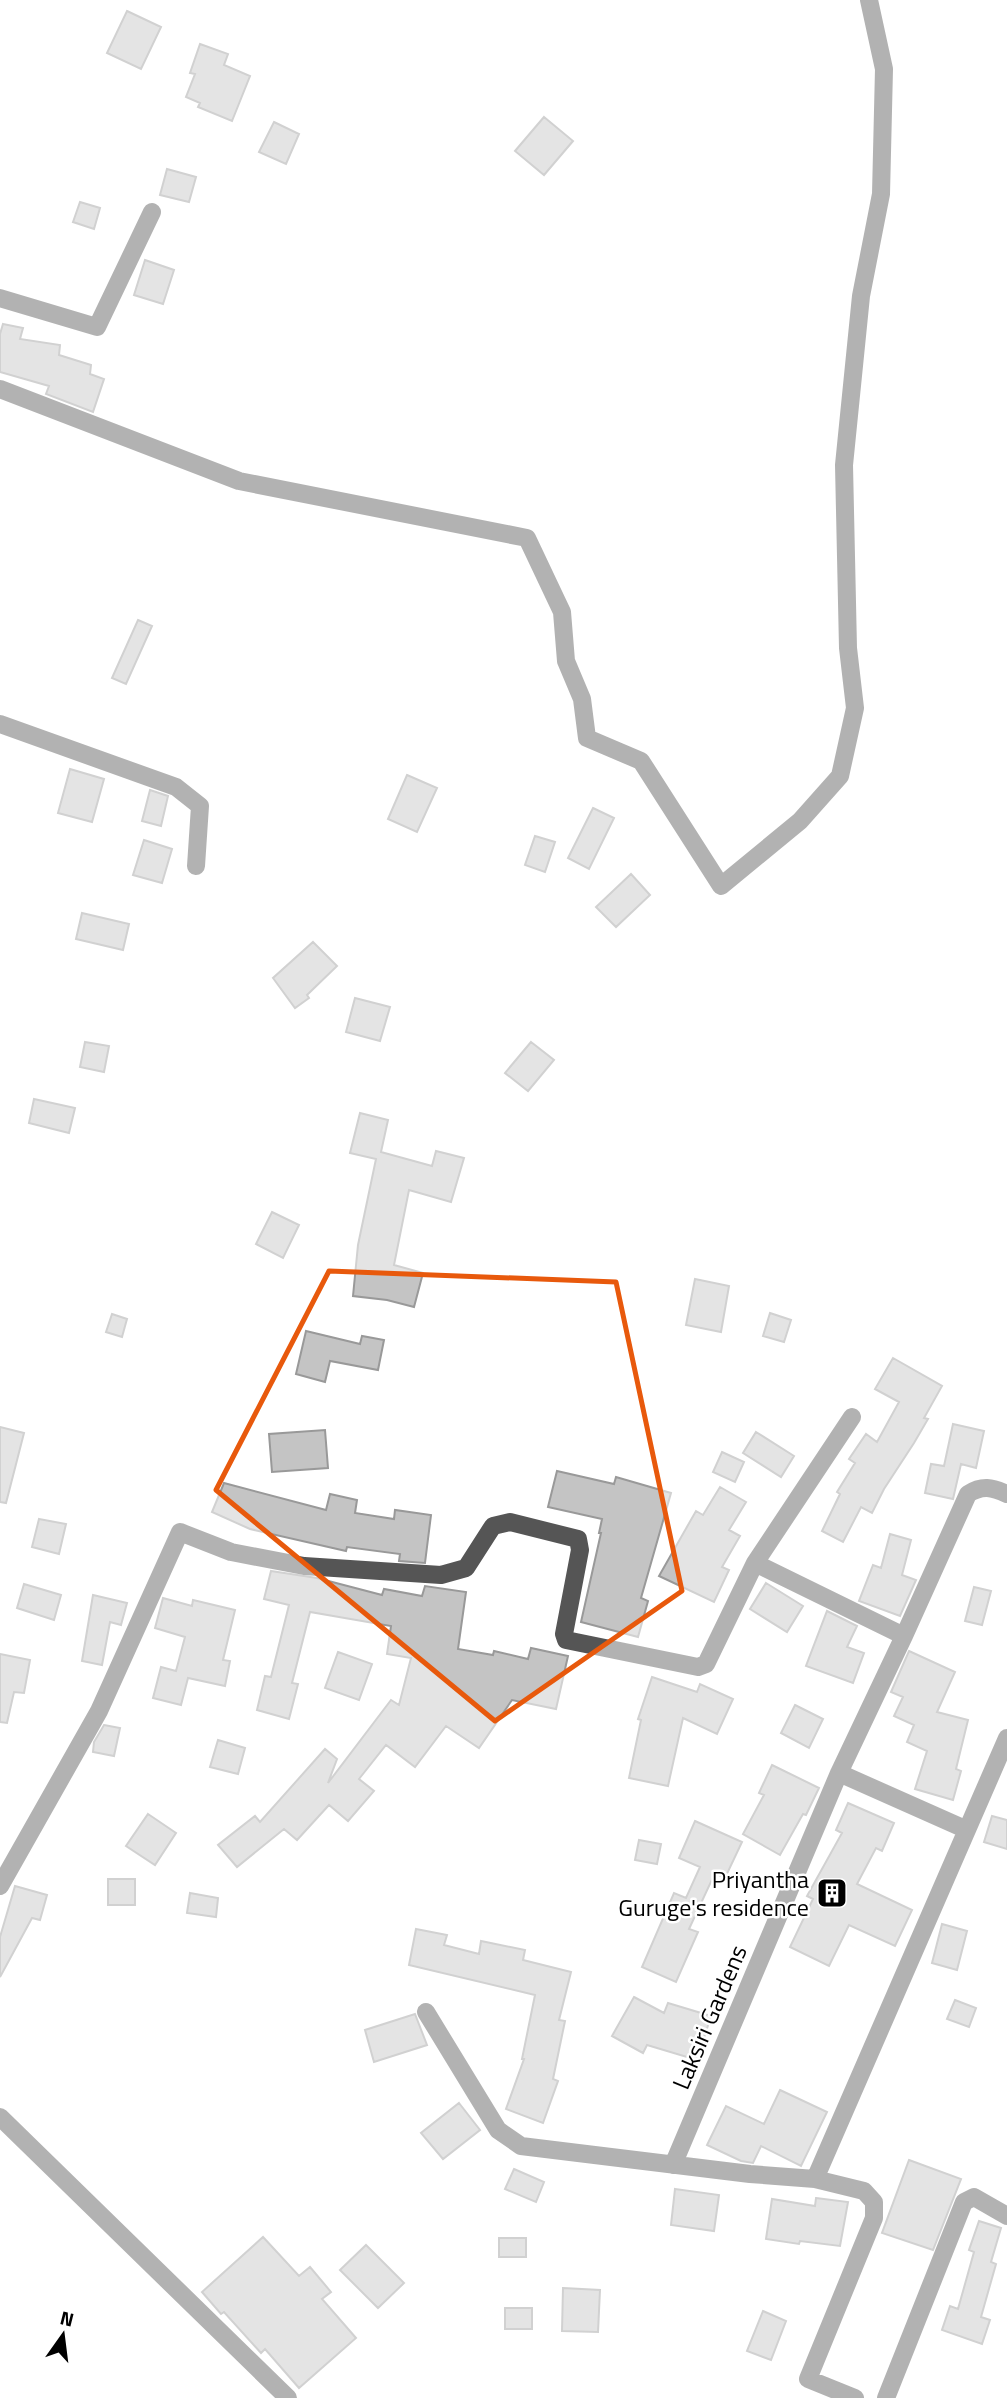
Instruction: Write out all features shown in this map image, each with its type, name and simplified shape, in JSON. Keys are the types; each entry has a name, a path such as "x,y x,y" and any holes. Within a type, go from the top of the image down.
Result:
{"street":[{"path":"0,389 239,481 527,538 562,612 566,661 582,699 587,738 641,761 721,886 800,821 839,776 856,708 848,648 844,465 861,296 881,194 884,69 869,0"},
{"path":"0,298 97,327 152,212"},
{"path":"0,724 176,787 200,806 196,866"},
{"path":"0,1886 99,1711 180,1532 231,1552 304,1566 441,1575 466,1568 493,1526 510,1522 578,1539 580,1549 564,1634 566,1640 698,1667 706,1664 755,1563 852,1417"},
{"name":"Laksiri Gardens","path":"673,2165 839,1773 968,1494 978,1488 995,1488 1007,1494"},
{"path":"755,1563 904,1636"},
{"path":"815,2179 965,1829 1007,1738"},
{"path":"839,1773 965,1829"},
{"path":"426,2012 498,2130 521,2146 815,2179 864,2191 874,2202 874,2218 808,2379 855,2398"},
{"path":"0,2118 288,2398"},
{"path":"886,2398 964,2202 974,2197 1007,2216"}],"highlighted area":[{"path":"329,1271 616,1282 682,1591 495,1721 216,1490"}],"building":[{"path":"127,11 161,27 141,69 107,53"},
{"path":"200,44 228,54 224,65 250,76 232,121 198,107 200,103 186,97 195,74 190,73"},
{"path":"544,117 573,141 544,175 515,151"},
{"path":"274,122 299,134 286,164 259,152"},
{"path":"167,169 196,177 189,202 160,195"},
{"path":"80,202 100,208 94,229 73,222"},
{"path":"145,260 174,270 163,304 134,295"},
{"path":"3,324 23,328 20,339 60,345 59,355 91,365 90,374 104,379 93,412 46,394 49,386 0,372 0,334"},
{"path":"138,620 152,626 126,684 112,678"},
{"path":"70,769 104,779 92,822 58,813"},
{"path":"407,775 437,788 417,832 388,819"},
{"path":"150,790 168,796 161,826 142,821"},
{"path":"593,808 614,818 589,869 568,858"},
{"path":"535,836 555,842 545,872 525,865"},
{"path":"144,840 172,849 162,883 133,875"},
{"path":"631,874 650,895 616,927 596,907"},
{"path":"82,913 129,924 123,950 76,939"},
{"path":"313,942 337,966 307,995 309,998 295,1008 273,978"},
{"path":"355,998 390,1007 380,1041 346,1032"},
{"path":"85,1042 109,1046 104,1072 80,1067"},
{"path":"531,1042 554,1060 528,1091 505,1073"},
{"path":"34,1099 75,1108 69,1133 29,1123"},
{"path":"360,1113 388,1120 381,1152 432,1166 436,1151 464,1158 451,1202 409,1190 394,1265 423,1273 414,1307 353,1296 358,1245 376,1159 350,1153"},
{"path":"272,1212 299,1225 283,1258 256,1244"},
{"path":"695,1279 729,1286 721,1332 686,1325"},
{"path":"770,1313 791,1320 784,1342 763,1336"},
{"path":"112,1314 127,1319 122,1337 106,1332"},
{"path":"306,1331 360,1344 362,1336 384,1340 378,1370 330,1361 325,1382 296,1374"},
{"path":"893,1358 942,1386 924,1418 928,1419 872,1513 861,1507 843,1542 822,1531 840,1494 837,1492 855,1463 849,1459 866,1434 877,1442 899,1402 875,1389"},
{"path":"953,1424 984,1431 976,1468 961,1464 953,1499 925,1493 931,1464 944,1466"},
{"path":"0,1427 24,1433 6,1503 0,1502"},
{"path":"325,1430 328,1468 272,1472 269,1434"},
{"path":"756,1432 794,1456 781,1477 743,1453"},
{"path":"722,1452 744,1462 735,1482 713,1472"},
{"path":"557,1471 614,1484 616,1477 671,1493 641,1598 648,1601 638,1637 581,1622 602,1519 548,1507"},
{"path":"224,1483 326,1510 330,1494 357,1500 355,1513 394,1519 395,1510 431,1515 425,1563 399,1561 400,1554 347,1547 346,1551 250,1529 212,1512"},
{"path":"720,1487 746,1502 729,1530 740,1536 722,1567 729,1570 714,1602 659,1576 696,1511 703,1515"},
{"path":"39,1519 66,1524 59,1554 32,1547"},
{"path":"890,1534 911,1540 902,1575 916,1580 900,1616 859,1601 873,1565 881,1568"},
{"path":"271,1571 317,1578 382,1595 384,1589 422,1596 425,1586 466,1592 458,1649 493,1655 494,1651 528,1659 531,1648 568,1656 556,1709 512,1700 479,1748 446,1726 415,1767 386,1745 359,1779 374,1791 348,1821 329,1805 297,1840 284,1829 237,1867 218,1845 255,1816 260,1822 325,1749 337,1759 328,1783 391,1700 399,1705 411,1658 387,1654 391,1626 310,1612 292,1683 298,1684 289,1719 257,1710 265,1676 271,1677 289,1605 264,1599"},
{"path":"766,1583 803,1606 787,1632 750,1609"},
{"path":"24,1584 61,1595 54,1620 17,1608"},
{"path":"974,1587 991,1591 982,1625 965,1621"},
{"path":"93,1595 127,1603 121,1625 110,1622 102,1665 82,1661"},
{"path":"163,1598 192,1606 193,1600 235,1610 223,1660 230,1661 225,1686 188,1678 181,1705 153,1698 161,1667 176,1671 185,1637 155,1628"},
{"path":"827,1611 857,1626 847,1647 864,1653 853,1683 806,1666"},
{"path":"909,1651 955,1672 937,1712 968,1720 956,1769 961,1771 953,1800 915,1789 927,1751 907,1742 914,1725 894,1716 903,1697 891,1692"},
{"path":"338,1652 372,1664 359,1700 325,1688"},
{"path":"0,1654 30,1660 24,1693 14,1692 7,1723 0,1722"},
{"path":"652,1677 697,1692 700,1684 733,1699 717,1734 683,1718 668,1786 629,1778 641,1720 638,1719"},
{"path":"795,1705 823,1719 809,1748 781,1733"},
{"path":"104,1725 120,1728 114,1756 93,1752 94,1742"},
{"path":"218,1740 245,1748 238,1774 210,1767"},
{"path":"772,1765 819,1788 806,1815 803,1814 780,1855 743,1834 764,1795 759,1793"},
{"path":"848,1803 894,1823 882,1851 876,1848 857,1884 912,1910 895,1946 849,1925 829,1966 790,1947 813,1899 807,1896 842,1833 836,1830"},
{"path":"148,1814 176,1833 155,1865 126,1846"},
{"path":"992,1816 1007,1820 1007,1849 984,1842"},
{"path":"695,1821 742,1842 725,1878 715,1873 689,1929 698,1932 676,1982 642,1967 674,1893 686,1898 700,1867 679,1858"},
{"path":"639,1840 661,1844 657,1864 635,1860"},
{"path":"108,1879 135,1879 135,1905 108,1905"},
{"path":"15,1886 47,1895 40,1920 32,1918 0,1977 0,1937"},
{"path":"190,1893 218,1898 216,1917 187,1913"},
{"path":"942,1924 967,1931 957,1970 932,1963"},
{"path":"416,1929 447,1935 444,1945 479,1954 481,1941 525,1950 523,1960 571,1972 559,2020 565,2021 553,2079 558,2081 543,2123 506,2109 524,2059 535,1995 409,1965"},
{"path":"634,1997 664,2013 668,2003 711,2016 697,2060 647,2045 643,2053 612,2036"},
{"path":"955,2000 976,2008 969,2027 947,2019"},
{"path":"415,2014 427,2045 374,2062 365,2030"},
{"path":"780,2090 827,2112 801,2166 761,2146 753,2163 741,2161 707,2145 726,2106 764,2124"},
{"path":"459,2103 480,2130 443,2159 421,2133"},
{"path":"909,2160 961,2179 933,2250 882,2233"},
{"path":"514,2169 544,2182 536,2202 505,2189"},
{"path":"675,2189 719,2195 714,2231 671,2225"},
{"path":"816,2198 848,2202 840,2246 766,2239 772,2199 815,2206"},
{"path":"979,2221 1001,2228 991,2262 996,2264 981,2317 990,2320 982,2344 942,2330 950,2306 958,2309 974,2252 969,2250"},
{"path":"263,2237 299,2276 310,2267 331,2292 322,2299 356,2338 299,2388 265,2349 261,2353 202,2292"},
{"path":"499,2238 526,2238 526,2257 499,2257"},
{"path":"366,2245 404,2283 378,2308 340,2270"},
{"path":"563,2288 600,2290 598,2332 562,2331"},
{"path":"505,2308 532,2308 532,2329 505,2329"},
{"path":"763,2311 786,2321 771,2360 747,2351"}],"place":[{"name":"Priyantha Guruge's residence","path":"832,1893"}]}
